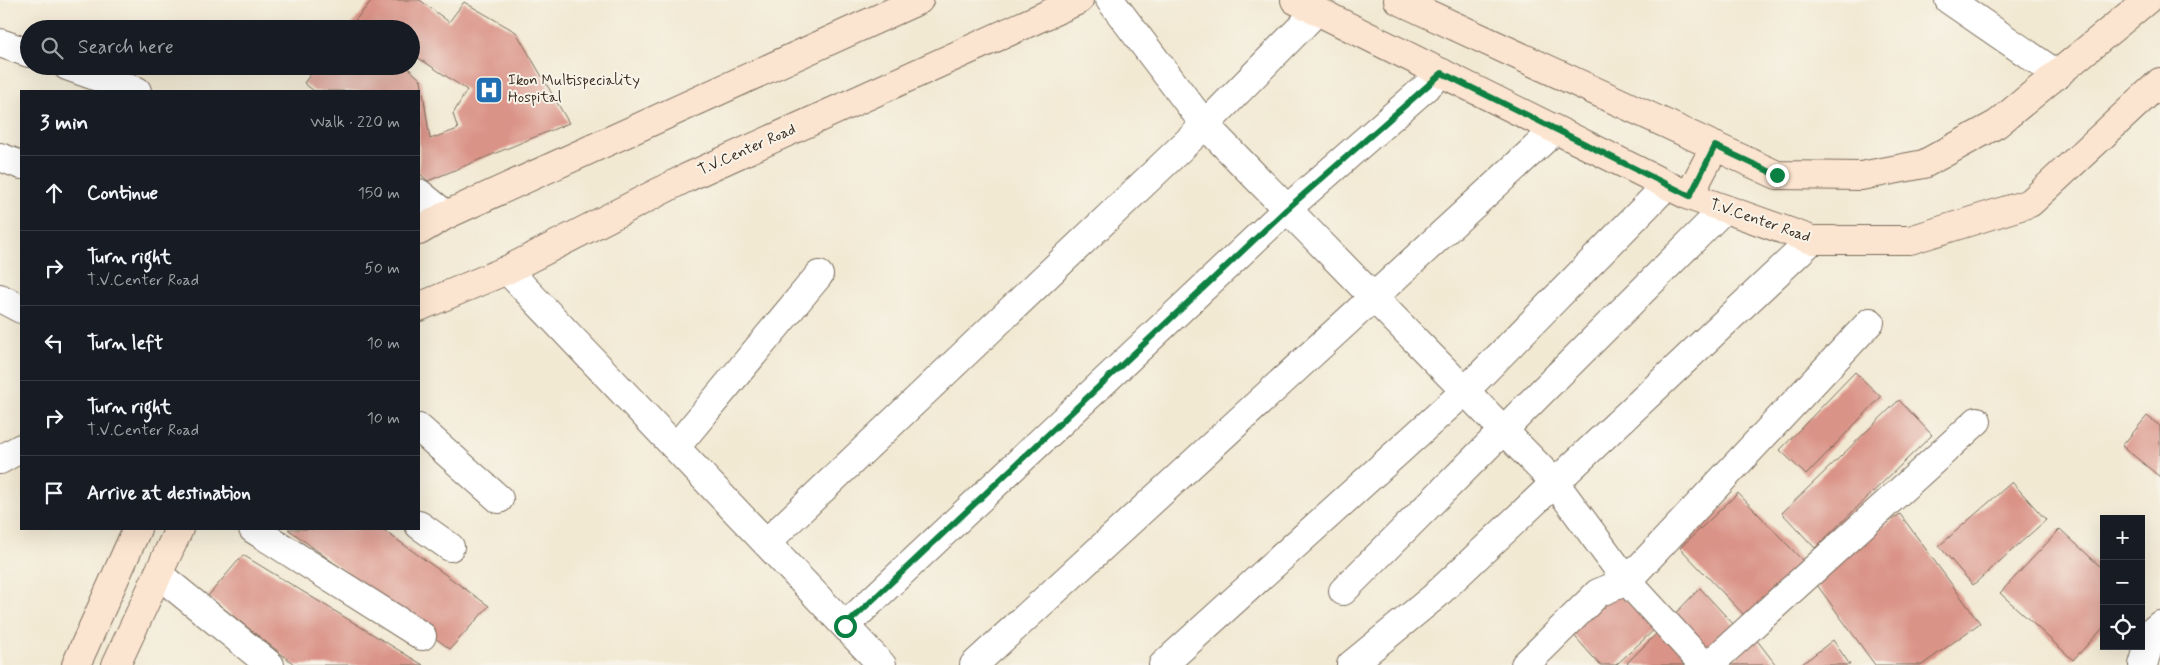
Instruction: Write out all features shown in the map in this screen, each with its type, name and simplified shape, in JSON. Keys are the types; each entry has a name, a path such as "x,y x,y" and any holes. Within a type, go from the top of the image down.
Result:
{"street":[{"path":"420,230 446,215 919,0"},
{"name":"T.V.Center Road","path":"420,307 507,270 686,178 1079,0"},
{"path":"1110,0 1205,125 1555,483 1627,581 1704,665"},
{"path":"1398,0 1777,175 1861,176 1924,164 1997,124 2147,0"},
{"path":"1949,0 2058,75"},
{"path":"766,543 1205,125 1306,6"},
{"name":"T.V.Center Road","path":"1306,6 1678,190 1724,209 1812,240 1910,240 2030,204 2160,82"},
{"path":"0,43 20,50"},
{"path":"845,626 1287,209 1442,73"},
{"path":"92,75 134,90"},
{"path":"974,665 1555,130"},
{"path":"1163,665 1465,392 1678,190 1715,146"},
{"path":"0,157 20,165"},
{"path":"420,195 446,215"},
{"path":"1343,591 1724,209"},
{"path":"1351,665 1434,597 1812,240"},
{"path":"507,270 882,665"},
{"path":"676,448 819,275"},
{"path":"0,298 20,308"},
{"path":"1524,665 1598,593 1627,581 1870,322"},
{"path":"1710,665 1977,421"},
{"path":"420,429 499,499"},
{"path":"0,437 20,447"},
{"path":"0,460 20,449"},
{"path":"420,526 450,547"},
{"path":"76,665 137,530"},
{"path":"116,665 179,530"},
{"path":"255,530 422,636"},
{"path":"158,574 270,665"},
{"path":"2143,665 2153,631 2160,625"}],"building":[{"path":"372,0 420,0 449,22 464,2 516,32 569,123 428,181 420,174 420,90 313,90 304,83 310,75 416,75 421,80 430,139 458,129 453,114 467,90 420,59 420,20 355,20"},
{"path":"1855,372 1881,397 1806,475 1780,450"},
{"path":"1899,400 1932,435 1815,548 1782,513"},
{"path":"2147,416 2160,426 2160,477 2122,446"},
{"path":"2012,482 2046,520 1973,585 1939,546"},
{"path":"1738,493 1804,562 1746,617 1680,548"},
{"path":"1900,514 1980,623 1922,665 1875,665 1812,578"},
{"path":"2060,529 2100,566 2100,631 2073,660 2000,593"},
{"path":"289,530 383,530 489,606 450,649"},
{"path":"243,555 423,665 295,665 208,596"},
{"path":"1700,588 1734,625 1710,655 1671,618"},
{"path":"1616,589 1655,629 1616,665 1600,665 1570,631"},
{"path":"1660,630 1696,665 1629,665 1627,663"},
{"path":"1756,639 1776,665 1729,665"},
{"path":"1833,640 1850,665 1801,665"}],"place":[{"name":"Ikon Multispeciality Hospital","path":"489,90"}],"route":[{"path":"845,626 1287,209 1442,73 1690,196 1715,146 1777,175"}]}
